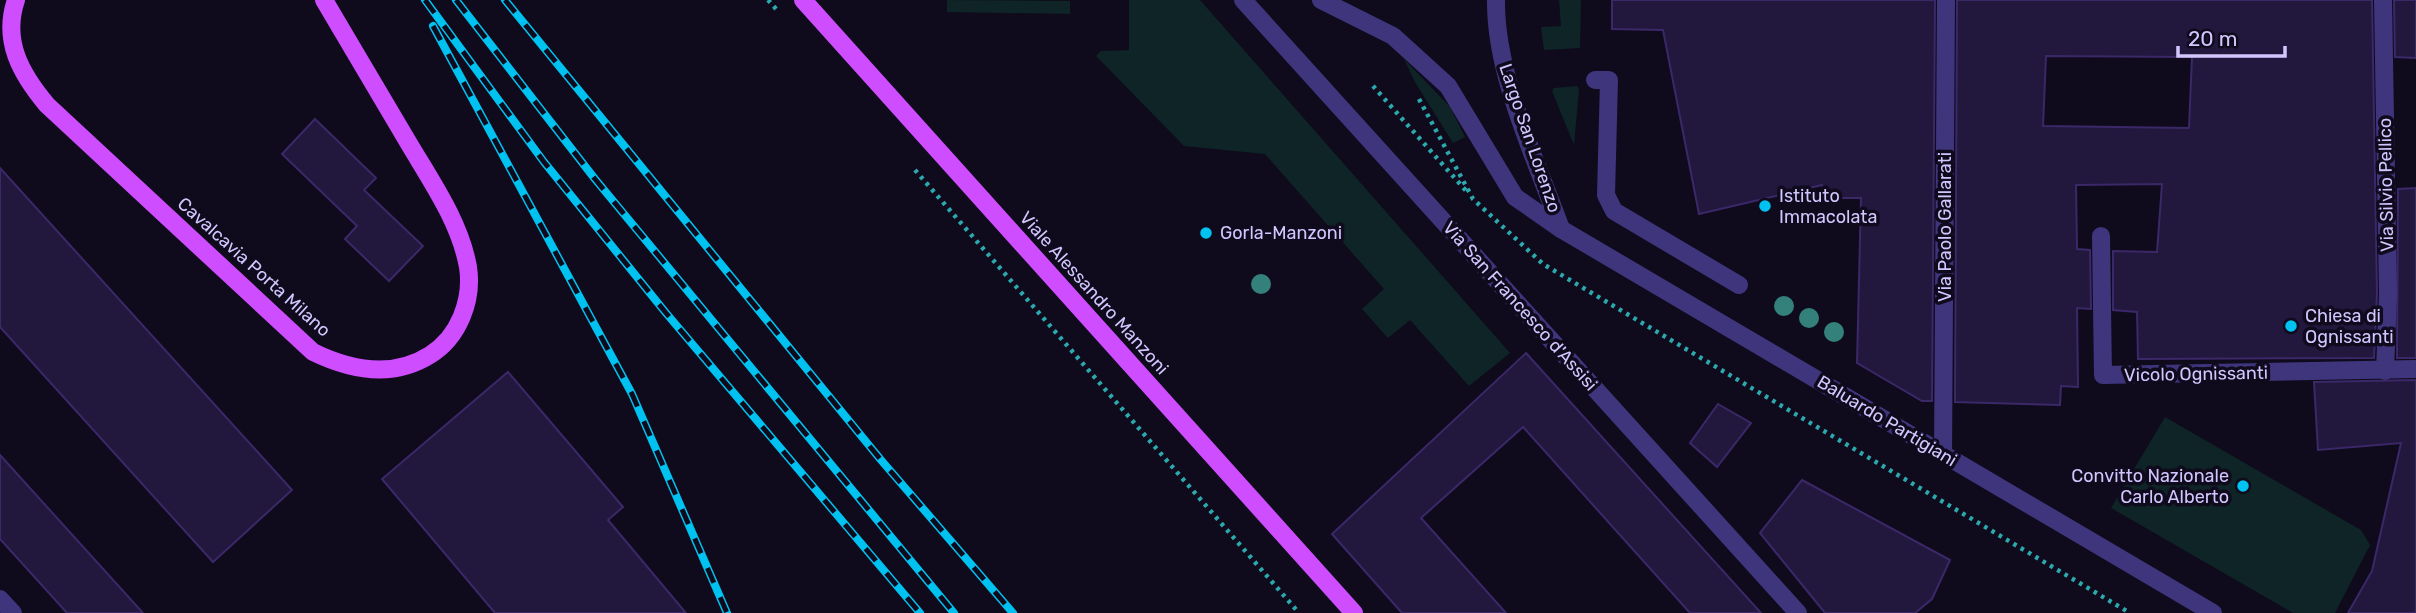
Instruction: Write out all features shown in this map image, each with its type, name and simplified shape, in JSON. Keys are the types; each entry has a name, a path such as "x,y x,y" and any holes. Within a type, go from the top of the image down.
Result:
{"main road":[{"name":"Cavalcavia Porta Milano","path":"16,0 11,30 16,61 27,82 47,105 313,352 351,368 395,368 430,355 448,340 460,322 467,301 468,265 447,207 324,0"},
{"name":"Viale Alessandro Manzoni","path":"803,0 1354,613"}],"street":[{"name":"Via San Francesco d'Assisi","path":"1242,0 1256,8 1798,613"},
{"name":"Largo San Lorenzo","path":"1321,0 1393,36 1448,86 1515,197 1561,229"},
{"name":"Largo San Lorenzo","path":"1496,0 1496,31 1508,78 1561,229"},
{"name":"Via Paolo Gallarati","path":"1943,454 1946,0"},
{"name":"Via Silvio Pellico","path":"2383,0 2388,294 2385,371"},
{"path":"1595,80 1609,80 1606,195 1614,211 1739,285"},
{"name":"Baluardo Partigiani","path":"1561,229 2213,613"},
{"name":"Vicolo Ognissanti","path":"2101,236 2103,375 2385,371"},
{"path":"2385,371 2416,369"},
{"path":"0,599 13,613"}],"path":[{"path":"768,0 787,21"},
{"path":"1373,86 1473,199"},
{"path":"915,169 1299,613"},
{"path":"1543,264 2130,613"}],"green space":[{"path":"947,0 1070,1 1070,14 947,12"},
{"path":"1129,0 1200,0 1510,353 1469,386 1410,320 1388,338 1362,309 1384,289 1265,154 1184,146 1096,56 1101,51 1129,50"},
{"path":"1559,0 1581,0 1580,48 1544,50 1541,27 1561,26"},
{"path":"1404,59 1450,107 1465,137 1453,143"},
{"path":"1577,86 1579,89 1574,145 1552,91 1554,88"},
{"path":"2165,417 2361,530 2370,545 2335,613 2293,613 2111,508"}],"building":[{"name":"Istituto Immacolata","path":"1612,0 1935,0 1932,401 1922,401 1857,363 1861,198 1826,198 1822,185 1699,214 1663,30 1612,29"},
{"path":"1957,0 2372,0 2377,294 2374,358 2138,359 2137,312 2113,310 2113,251 2157,252 2162,184 2076,185 2077,249 2090,250 2091,309 2077,308 2078,387 2061,386 2060,405 1955,402","holes":["2046,56 2192,57 2189,128 2043,126"]},
{"path":"2394,0 2416,0 2416,58 2395,57"},
{"path":"315,119 376,178 364,190 423,246 389,281 345,239 357,226 282,154"},
{"path":"0,168 292,490 213,562 0,327"},
{"path":"2416,188 2416,358 2397,358 2398,189"},
{"path":"1526,353 1761,613 1690,613 1523,427 1421,518 1506,613 1402,613 1332,534"},
{"path":"508,372 623,507 608,520 686,613 495,613 382,479"},
{"path":"2416,380 2416,613 2348,613 2372,571 2401,443 2318,450 2314,382"},
{"path":"1718,404 1751,423 1717,467 1690,443"},
{"path":"0,455 143,613 67,613 0,539"},
{"path":"1802,480 1950,560 1932,599 1915,613 1825,613 1760,533"}],"railway":[{"path":"425,0 544,162 666,313 920,613"},
{"path":"456,0 595,179 954,613"},
{"path":"505,0 881,460 1013,613"},
{"path":"433,26 632,394 727,613"}],"place":[{"name":"Istituto Immacolata","path":"1765,206"},
{"name":"Gorla-Manzoni","path":"1206,233"},
{"name":"Chiesa di Ognissanti","path":"2291,326"},
{"name":"Convitto Nazionale Carlo Alberto","path":"2243,486"}]}
